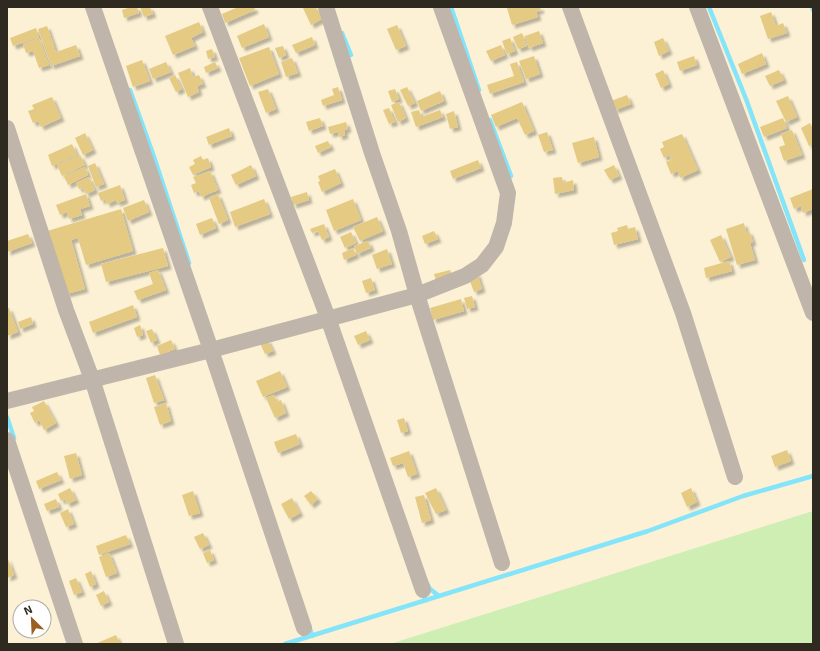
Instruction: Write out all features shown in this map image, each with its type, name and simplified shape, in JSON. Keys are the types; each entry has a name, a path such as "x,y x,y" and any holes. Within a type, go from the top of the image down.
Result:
{"street":[{"path":"92,7 211,350 304,628"},
{"path":"210,7 328,318 423,590"},
{"path":"326,7 372,153 399,231 417,295 502,563"},
{"path":"7,401 211,350 417,295 465,276 482,265 496,247 504,223 508,193 441,7"},
{"path":"570,7 683,313 735,478"},
{"path":"697,7 813,313"},
{"path":"7,128 66,310 92,379 176,644"},
{"path":"7,440 75,644"}],"green space":[{"path":"813,511 813,644 390,644"}],"building":[{"path":"137,7 139,13 124,18 122,10"},
{"path":"140,7 150,7 153,14 144,17"},
{"path":"238,7 254,7 255,10 225,23 222,14"},
{"path":"316,7 322,19 311,25 303,8"},
{"path":"540,7 541,10 536,11 538,17 512,25 507,8"},
{"path":"771,12 776,26 783,23 787,33 768,39 760,16"},
{"path":"199,22 203,32 191,38 195,46 173,55 165,36"},
{"path":"264,24 269,37 242,48 237,36"},
{"path":"397,25 406,46 396,50 387,29"},
{"path":"47,26 56,52 76,45 80,56 51,66 38,29"},
{"path":"36,28 39,37 13,46 10,38"},
{"path":"539,31 543,43 529,48 525,36"},
{"path":"522,33 527,46 518,49 513,37"},
{"path":"312,37 315,45 296,53 292,45"},
{"path":"39,38 49,65 39,68 33,51 26,53 23,44"},
{"path":"510,38 515,51 507,54 502,41"},
{"path":"663,38 669,51 659,56 654,42"},
{"path":"501,45 505,55 491,61 486,51"},
{"path":"283,46 286,55 279,58 275,48"},
{"path":"269,47 279,74 250,86 239,58"},
{"path":"212,49 215,57 208,59 206,51"},
{"path":"762,53 766,64 742,74 738,64"},
{"path":"534,56 540,74 526,79 519,61"},
{"path":"694,56 697,65 680,71 677,62"},
{"path":"292,58 298,73 286,77 281,62"},
{"path":"142,60 150,81 133,87 126,66"},
{"path":"166,62 171,72 153,79 149,69"},
{"path":"215,62 218,68 206,73 204,67"},
{"path":"517,62 524,82 490,94 487,85 514,76 510,64"},
{"path":"190,68 193,77 199,75 203,84 197,86 199,92 188,97 178,73"},
{"path":"663,70 669,84 661,88 655,74"},
{"path":"779,70 784,80 770,86 765,76"},
{"path":"175,75 182,89 176,92 169,78"},
{"path":"338,87 342,100 323,106 321,100 334,95 332,89"},
{"path":"407,87 415,103 408,106 400,90"},
{"path":"268,89 276,109 266,113 258,92"},
{"path":"395,89 399,99 392,102 388,91"},
{"path":"440,91 444,101 421,111 417,101"},
{"path":"627,95 631,104 615,110 611,101"},
{"path":"788,96 797,117 786,122 776,101"},
{"path":"52,97 61,118 41,127 38,121 33,123 28,111 34,109 32,105"},
{"path":"399,102 406,118 398,122 391,105"},
{"path":"522,102 534,131 525,135 517,118 496,127 491,115"},
{"path":"389,108 395,122 389,124 383,110"},
{"path":"419,110 421,117 440,110 443,117 416,127 411,112"},
{"path":"454,111 458,127 450,129 446,114"},
{"path":"320,118 323,126 309,131 306,122"},
{"path":"783,118 787,128 764,137 760,127"},
{"path":"346,122 348,129 344,130 345,135 339,137 338,132 330,134 328,127"},
{"path":"810,123 813,129 813,144 809,146 801,128"},
{"path":"229,128 232,136 209,145 206,137"},
{"path":"792,130 802,155 784,161 779,147 785,145 781,134"},
{"path":"547,132 553,150 544,152 538,135"},
{"path":"85,133 93,150 83,155 75,138"},
{"path":"682,134 698,170 680,178 678,171 671,174 666,162 671,160 669,155 664,158 660,149 664,147 662,142"},
{"path":"594,137 599,157 578,163 572,143"},
{"path":"328,141 331,147 318,153 315,146"},
{"path":"72,144 77,155 52,166 48,155"},
{"path":"80,155 85,165 62,176 57,165"},
{"path":"201,156 203,160 208,158 211,167 193,175 189,167 195,164 193,160"},
{"path":"478,160 481,168 453,179 450,171"},
{"path":"95,163 104,184 96,187 88,166"},
{"path":"251,165 256,176 236,185 231,175"},
{"path":"614,165 619,176 610,180 604,170"},
{"path":"85,167 88,175 68,185 64,176"},
{"path":"335,169 341,183 322,192 318,182 320,181 318,176"},
{"path":"210,171 218,190 201,197 199,191 194,193 191,185 196,183 193,177"},
{"path":"89,177 95,190 86,194 83,188 79,189 76,183"},
{"path":"562,177 563,183 573,180 574,190 555,194 553,178"},
{"path":"120,185 125,200 117,203 116,200 107,204 105,199 101,201 98,193"},
{"path":"813,189 813,209 803,213 801,206 794,209 790,198"},
{"path":"307,192 309,200 293,205 291,197"},
{"path":"86,194 90,206 80,209 82,215 69,219 67,212 60,215 56,205"},
{"path":"218,194 228,220 219,224 209,198"},
{"path":"264,199 270,214 235,227 230,212"},
{"path":"353,199 361,220 334,231 326,210"},
{"path":"144,200 149,212 128,221 123,208"},
{"path":"121,209 133,251 86,265 78,238 71,240 85,289 66,294 47,231"},
{"path":"377,217 383,231 360,241 353,227"},
{"path":"212,218 216,228 200,235 196,224"},
{"path":"744,223 746,232 749,231 753,242 750,243 755,260 737,265 726,229"},
{"path":"324,224 329,237 322,240 318,231 312,233 310,229"},
{"path":"627,225 628,229 635,227 638,239 614,245 611,233 618,231 617,228"},
{"path":"434,231 438,239 425,244 422,236"},
{"path":"351,232 356,243 345,248 340,237"},
{"path":"28,234 32,243 7,252 7,241"},
{"path":"721,235 731,257 720,262 710,240"},
{"path":"368,241 371,248 357,254 354,246"},
{"path":"163,248 168,266 106,282 101,264"},
{"path":"353,248 356,255 344,260 342,253"},
{"path":"387,249 392,264 377,269 372,255"},
{"path":"729,261 732,271 706,278 704,268"},
{"path":"158,270 166,290 138,300 134,291 153,284 149,273"},
{"path":"450,270 453,279 437,284 434,274"},
{"path":"477,273 482,289 474,292 468,276"},
{"path":"371,278 375,290 366,293 362,281"},
{"path":"472,296 475,307 467,309 464,298"},
{"path":"461,299 464,311 433,320 430,308"},
{"path":"133,305 137,317 93,333 89,322"},
{"path":"7,308 9,308 18,332 7,336"},
{"path":"31,317 33,324 20,329 18,322"},
{"path":"140,325 143,335 137,337 134,328"},
{"path":"152,329 157,340 151,343 146,331"},
{"path":"366,331 370,340 358,345 354,336"},
{"path":"267,339 273,351 265,354 260,343"},
{"path":"171,340 175,349 160,355 157,346"},
{"path":"280,371 287,387 263,397 256,381"},
{"path":"155,375 164,400 154,403 146,378"},
{"path":"274,395 277,402 281,400 286,413 275,418 266,398"},
{"path":"44,401 56,423 44,430 39,420 35,423 30,413 34,411 32,407"},
{"path":"166,403 171,421 160,425 154,407"},
{"path":"404,418 408,431 401,433 397,420"},
{"path":"296,434 300,444 278,453 274,442"},
{"path":"787,450 791,461 775,467 771,456"},
{"path":"409,451 417,474 408,477 403,463 393,466 390,458"},
{"path":"76,453 82,475 70,479 64,456"},
{"path":"57,472 61,480 39,489 36,481"},
{"path":"70,488 76,500 67,504 65,499 61,501 58,494"},
{"path":"436,488 446,510 436,514 425,493"},
{"path":"691,488 697,502 687,507 681,493"},
{"path":"193,491 200,513 189,516 182,495"},
{"path":"311,491 318,499 311,505 304,496"},
{"path":"424,495 431,520 422,523 415,497"},
{"path":"292,498 300,513 289,519 281,504"},
{"path":"56,499 59,507 47,511 44,504"},
{"path":"68,509 74,524 66,527 60,513"},
{"path":"203,533 209,545 200,549 194,537"},
{"path":"126,535 130,544 99,555 96,546"},
{"path":"210,550 214,560 207,563 203,553"},
{"path":"109,553 117,573 106,577 99,557"},
{"path":"7,557 14,575 7,578"},
{"path":"91,571 96,584 90,587 85,574"},
{"path":"76,578 82,592 74,595 69,581"},
{"path":"104,591 109,602 101,606 96,595"},
{"path":"116,635 120,644 95,644"}],"waterway":[{"path":"451,7 479,90"},
{"path":"709,7 746,99 804,260"},
{"path":"342,33 351,55"},
{"path":"130,90 189,263"},
{"path":"490,120 511,176"},
{"path":"7,417 14,438"},
{"path":"285,644 648,531 743,496 813,476"},
{"path":"428,585 429,588 439,596"},
{"path":"420,593 427,600"},
{"path":"309,625 312,636"}]}
